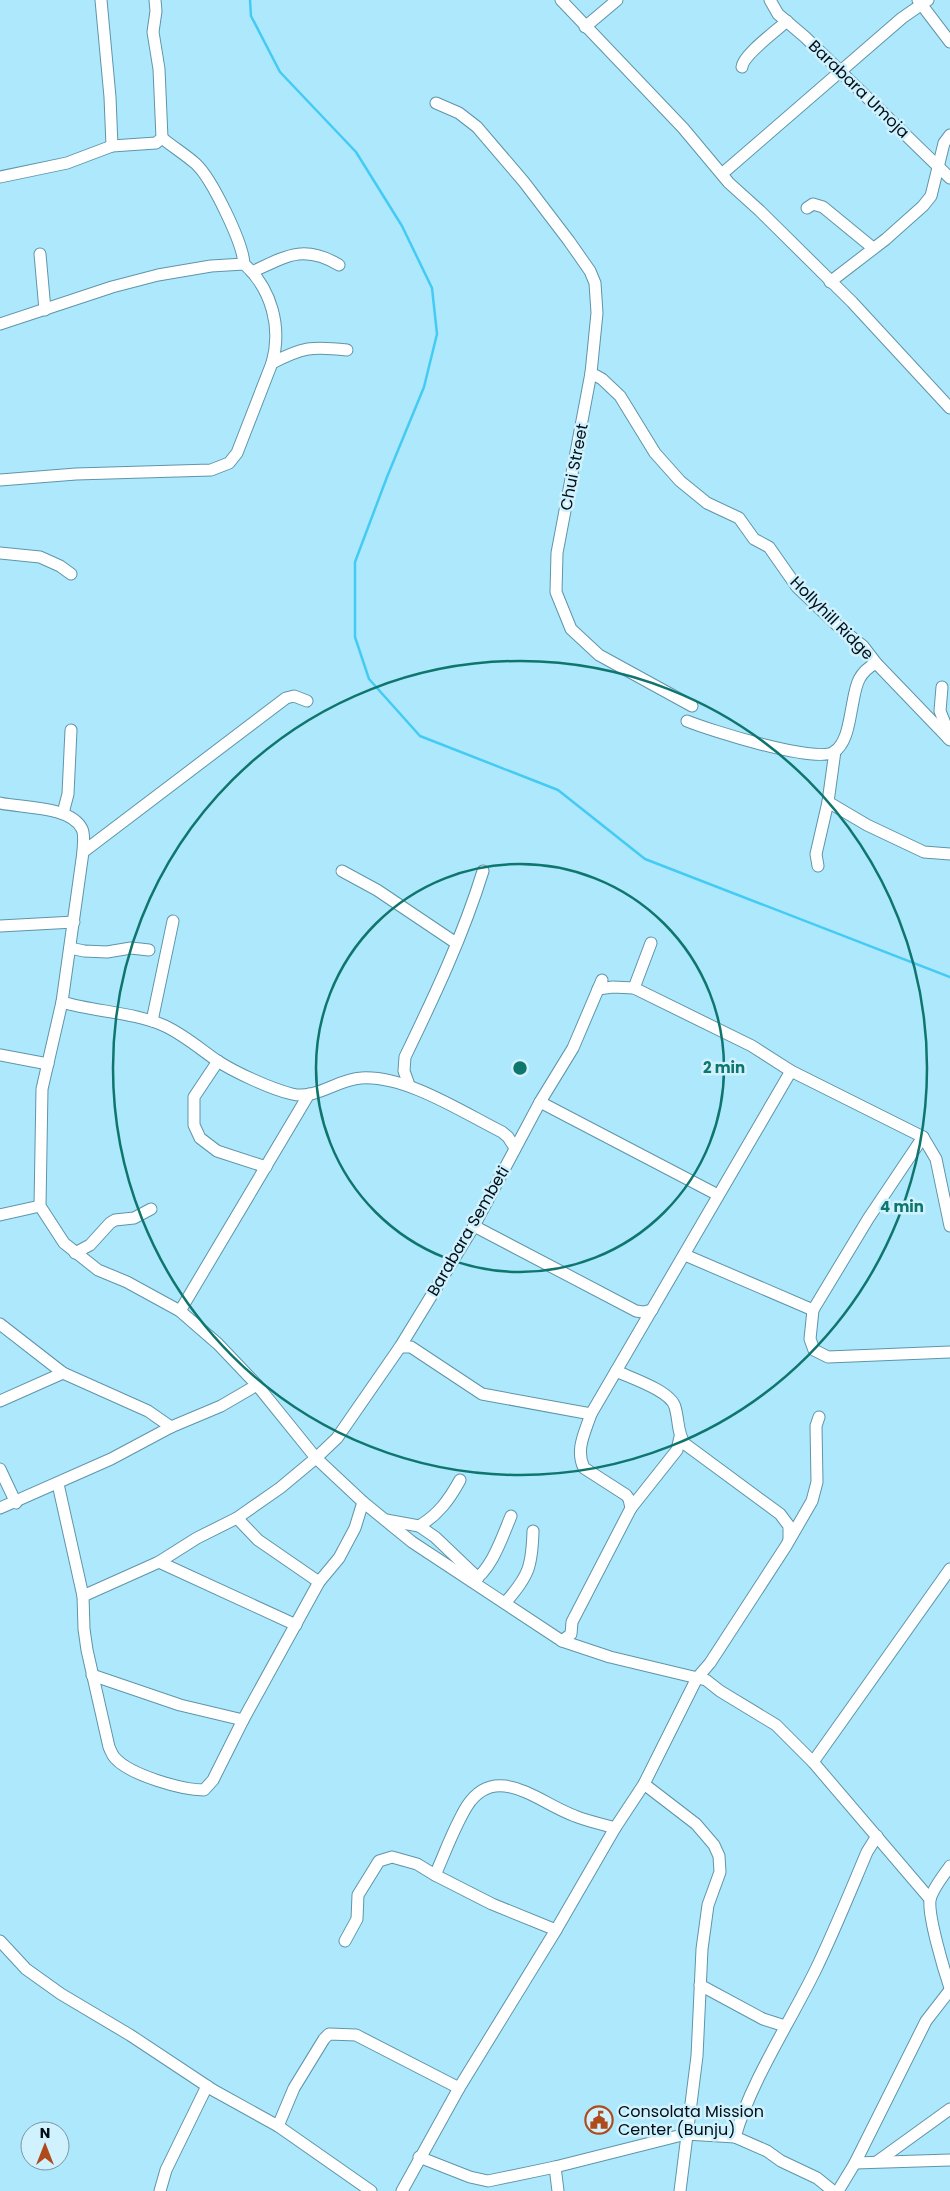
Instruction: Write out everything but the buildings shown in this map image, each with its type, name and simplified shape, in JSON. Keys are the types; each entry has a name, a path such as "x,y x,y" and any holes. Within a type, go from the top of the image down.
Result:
{"street":[{"path":"101,0 110,97 112,146"},
{"path":"0,480 76,474 211,470 229,463 237,453 272,363 277,333 274,309 248,268 239,241 206,176 197,165 162,138 159,69 153,32 156,11 155,0"},
{"path":"561,0 683,128 730,183 760,210 852,302 950,408"},
{"path":"585,27 617,0"},
{"name":"Barabara Umoja","path":"771,0 778,14 805,37 950,178"},
{"path":"723,173 922,2 950,42"},
{"path":"742,67 742,62 747,54 768,39 786,21"},
{"name":"Chui Street","path":"436,103 459,113 477,127 524,182 569,241 590,271 595,283 597,313 592,373 557,553 556,592 572,629 599,655 692,706"},
{"path":"830,282 923,206 931,196 944,143 950,135"},
{"path":"0,177 66,163 112,146 156,143 162,138"},
{"path":"807,208 813,204 823,207 873,248"},
{"path":"0,324 112,287 158,275 211,266 248,268 284,256 311,253 325,257 339,265"},
{"path":"40,254 45,310"},
{"path":"272,363 297,351 317,346 347,350"},
{"name":"Hollyhill Ridge","path":"592,373 602,379 620,396 655,453 680,482 707,503 739,518 754,539 769,547 797,587 839,627 863,646 876,663 949,739"},
{"path":"0,554 40,557 60,566 71,574"},
{"path":"687,721 709,730 809,756 830,754 840,746 848,727 858,678 876,663"},
{"path":"942,687 940,710 948,730 949,739"},
{"path":"83,852 286,698 300,697 308,701"},
{"path":"63,814 68,794 71,730"},
{"path":"818,866 816,854 828,802 835,751"},
{"path":"828,802 867,825 924,852 950,854"},
{"path":"0,803 63,814 74,818 83,830 83,852 62,1002 42,1090 40,1206 64,1243 98,1270 127,1282 180,1311 218,1344 257,1385 316,1458 363,1502 412,1542 475,1580 562,1641 610,1657 706,1680 720,1691 776,1725 813,1762 930,1899"},
{"path":"342,871 378,890 456,943"},
{"path":"409,1085 404,1071 405,1057 445,975 456,943 471,910 484,871"},
{"path":"152,1021 173,921"},
{"path":"0,926 74,922"},
{"path":"634,988 652,944"},
{"path":"70,948 107,952 131,948 150,950"},
{"name":"Barabara Sembeti","path":"83,1596 159,1562 197,1538 237,1518 280,1488 337,1438 400,1347 474,1226 540,1102 573,1048 600,984 634,988 752,1046 792,1071 922,1137"},
{"path":"62,1002 89,1010 127,1015 152,1021 185,1037 218,1061 242,1074 293,1095 309,1094 360,1078 378,1079 409,1085 502,1132 508,1137 515,1148"},
{"path":"0,1055 48,1064"},
{"path":"218,1061 194,1097 194,1125 200,1138 217,1151 266,1167"},
{"path":"631,1508 626,1495 584,1468 581,1461 582,1439 591,1414 792,1071"},
{"path":"180,1311 309,1094"},
{"path":"540,1102 718,1195"},
{"path":"950,1226 936,1159 922,1137 813,1310 810,1340 818,1354 828,1358 950,1352"},
{"path":"0,1215 40,1206"},
{"path":"75,1253 90,1245 115,1220 134,1218 151,1209"},
{"path":"474,1226 636,1311 652,1310"},
{"path":"685,1255 813,1310"},
{"path":"0,1324 63,1373 148,1411 171,1427"},
{"path":"400,1347 411,1347 482,1394 591,1414"},
{"path":"562,1641 570,1634 572,1622 631,1508 676,1450 680,1437 675,1405 672,1400 664,1393 616,1371"},
{"path":"0,1401 63,1373"},
{"path":"0,1508 16,1503 112,1459 171,1427 221,1406 257,1385"},
{"path":"402,2191 419,2157 459,2088 556,1930 615,1828 644,1784 697,1678 710,1664 789,1540 815,1492 818,1472 816,1426 820,1417"},
{"path":"680,1437 685,1444 780,1514 789,1526 789,1540"},
{"path":"0,1469 16,1503"},
{"path":"419,1526 436,1514 448,1502 460,1480"},
{"path":"58,1484 83,1596 84,1629 103,1727 109,1747 115,1758 146,1776 174,1787 204,1790 213,1780 243,1720 319,1582 339,1558 355,1528 363,1502"},
{"path":"475,1580 496,1552 510,1516"},
{"path":"237,1518 258,1540 319,1582"},
{"path":"384,1520 419,1526 435,1537 475,1580"},
{"path":"506,1603 529,1570 533,1558 533,1531"},
{"path":"159,1562 296,1625"},
{"path":"813,1762 950,1569"},
{"path":"92,1675 180,1705 243,1720"},
{"path":"644,1784 696,1824 714,1845 719,1856 720,1872 708,1905 702,1949 697,2056 680,2191"},
{"path":"435,1875 468,1805 482,1790 493,1785 512,1785 575,1816 615,1828"},
{"path":"735,2137 739,2122 785,2026 815,1971 867,1852 877,1836"},
{"path":"345,1941 355,1925 358,1895 379,1861 392,1857 418,1864 435,1875 492,1904 556,1930"},
{"path":"838,2191 855,2163 926,2021 950,1989 943,1969 931,1915 930,1899 950,1866"},
{"path":"0,1941 26,1969 61,1994 130,2035 207,2086 278,2126 371,2191"},
{"path":"700,1985 763,2020 785,2026"},
{"path":"278,2126 294,2088 329,2034 356,2035 459,2088"},
{"path":"160,2191 166,2170 207,2086"},
{"path":"877,2162 950,2109"},
{"path":"419,2157 470,2177 488,2181 556,2168 686,2134 735,2137 767,2151 781,2161 817,2178 834,2191"},
{"path":"855,2163 950,2160"},
{"path":"556,2168 558,2191"}],"waterway":[{"path":"250,0 251,16 280,72 356,152 402,226 432,288 437,334 424,387 355,562 355,637 369,679 420,736 558,790 645,859 950,977"}],"place":[{"name":"Consolata Mission Center (Bunju)","path":"599,2120"}]}
